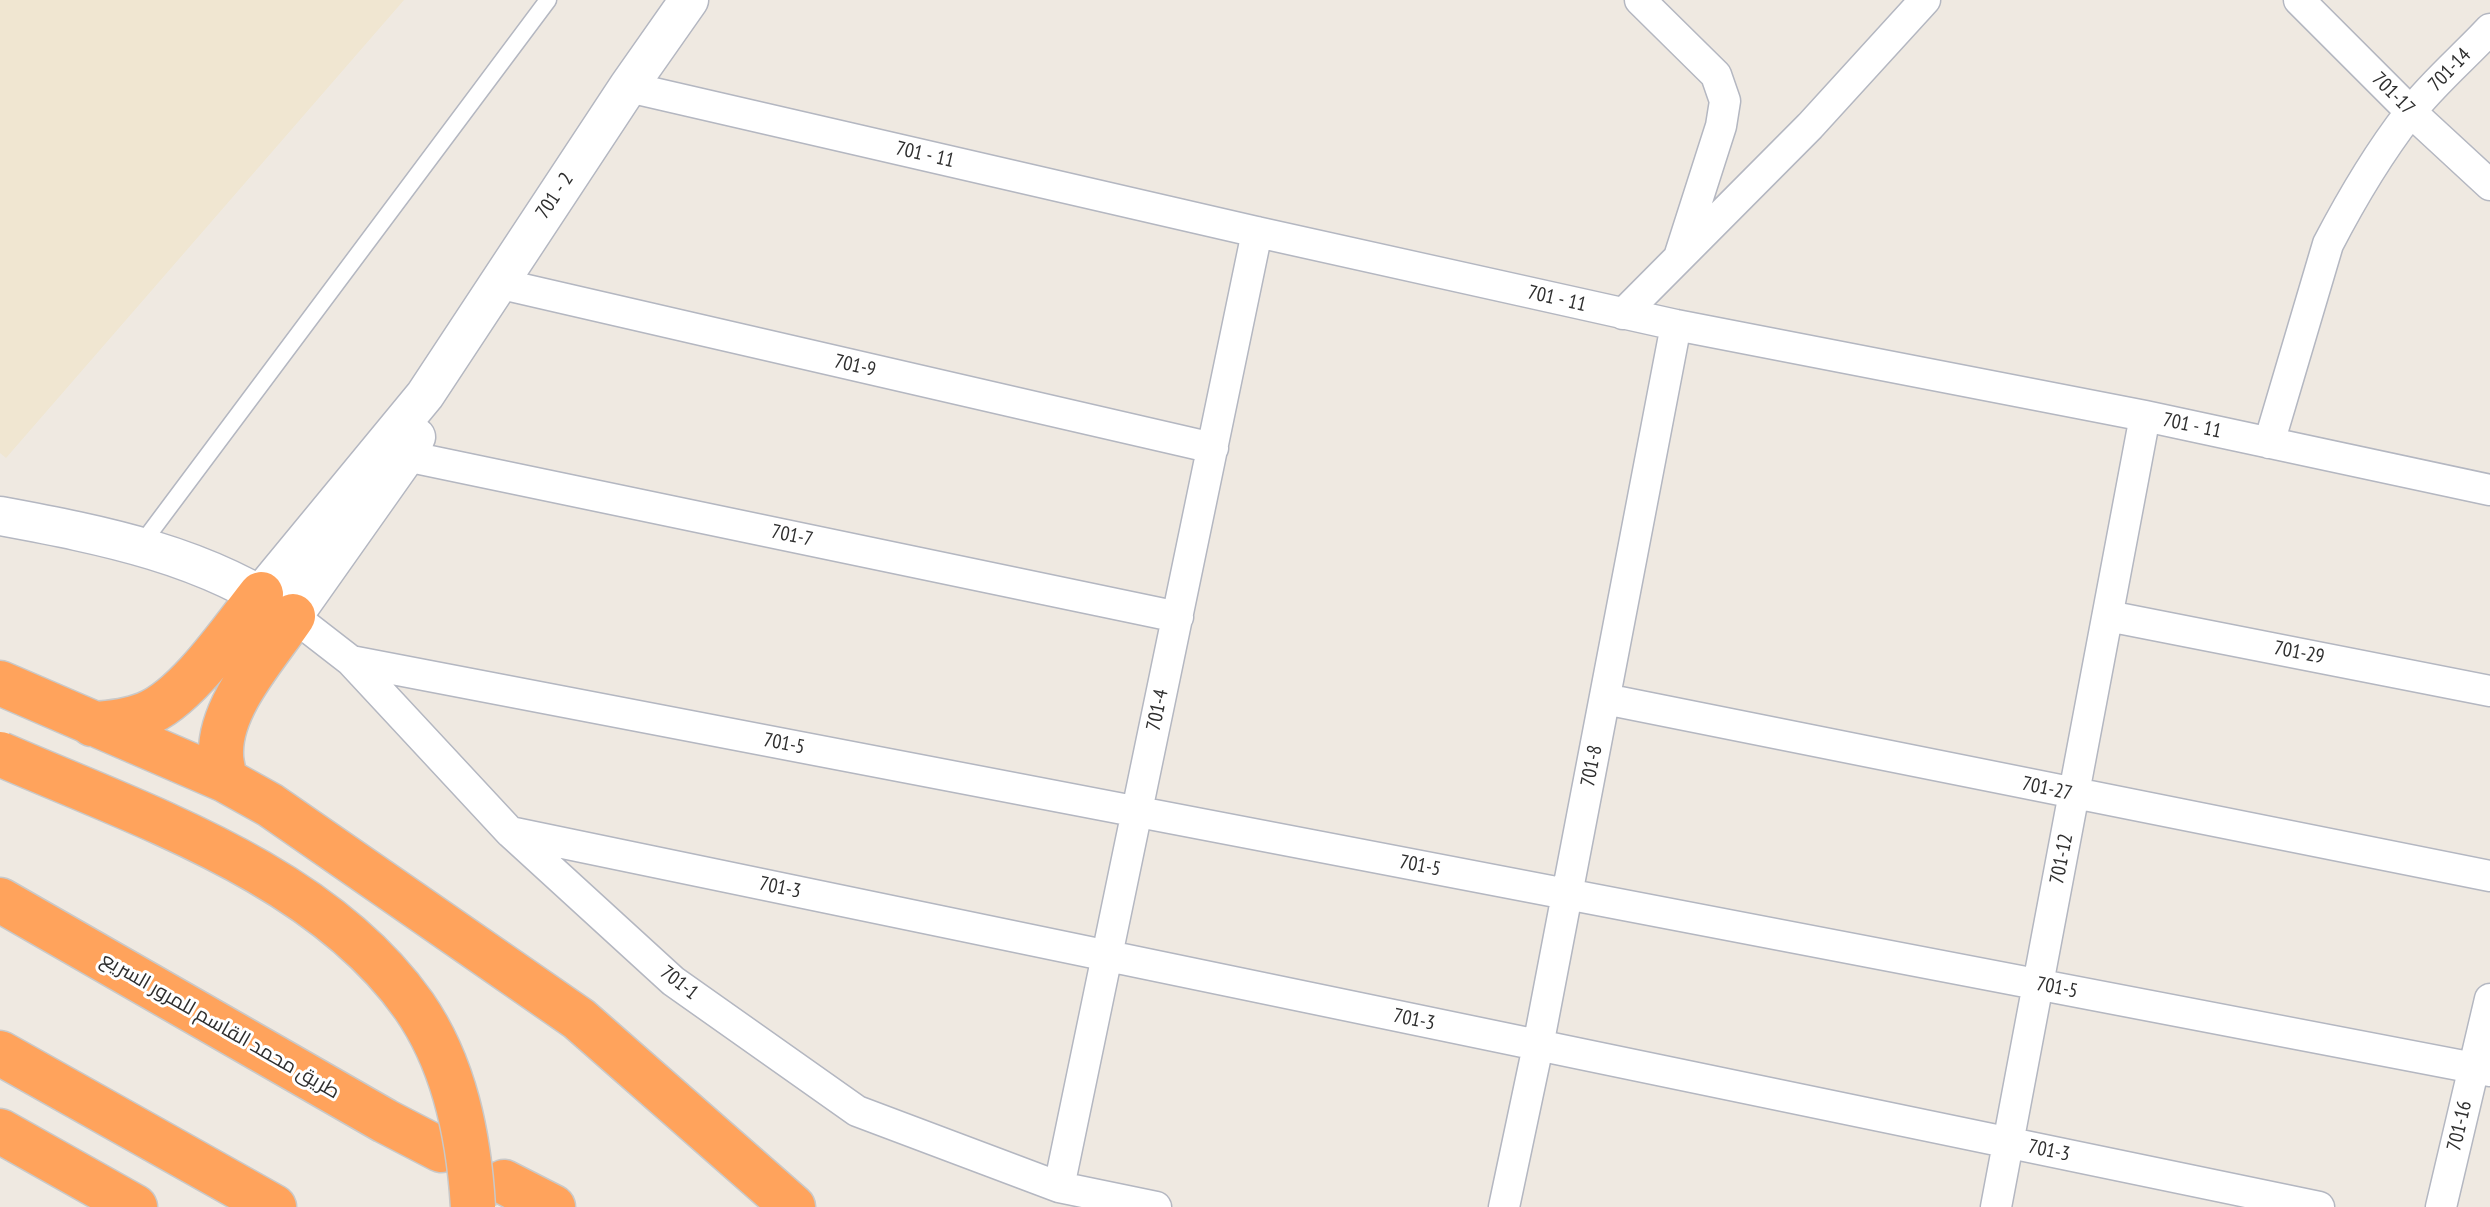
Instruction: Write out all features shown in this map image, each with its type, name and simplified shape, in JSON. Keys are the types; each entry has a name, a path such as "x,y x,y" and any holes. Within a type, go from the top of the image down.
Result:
{"highway":[{"path":"92,724 121,722 149,714 173,698 277,605"},
{"path":"225,780 221,753 224,726 277,605"},
{"path":"0,683 225,780 270,805 579,1019 793,1207"},
{"path":"0,754 150,819 247,867 322,913 356,942 414,1007 440,1055 459,1105 470,1158 488,1194 553,1207"},
{"name":"طريق محمد القاسم للمرور السريع","path":"0,900 441,1150"},
{"path":"0,1053 274,1207"},
{"path":"0,1131 135,1207"}],"street":[{"name":"701 - 2","path":"425,395 689,0"},
{"path":"1640,0 1716,75 1725,101 1721,126 1678,259"},
{"path":"1623,314 1810,126 1925,0"},
{"name":"701-17","path":"2299,0 2411,112 2490,185"},
{"name":"701-14","path":"2269,443 2328,244 2360,184 2411,112 2490,29"},
{"name":"701 - 11","path":"628,87 1623,314 2145,416 2490,490"},
{"name":"701-4","path":"1059,1187 1257,232"},
{"name":"701-9","path":"497,283 1213,448"},
{"name":"701-8","path":"1504,1207 1538,1046 1676,325"},
{"path":"277,605 425,395"},
{"path":"277,605 406,456 420,425 425,395"},
{"name":"701-12","path":"1996,1207 2145,416"},
{"name":"701-7","path":"406,456 1178,617"},
{"path":"0,516 140,546 219,573 277,605"},
{"name":"701-1","path":"277,605 351,661 510,832 673,981 857,1111 1059,1187 1156,1207"},
{"name":"701-29","path":"2108,616 2490,691"},
{"name":"701-5","path":"351,661 2482,1069"},
{"name":"701-27","path":"1605,699 2490,876"},
{"name":"701-3","path":"510,832 2319,1207"},
{"name":"701-16","path":"2441,1207 2482,1069 2490,999"}],"lane":[{"path":"140,546 548,0"}],"shaded area":[{"path":"0,0 404,0 6,458 0,453"}]}
